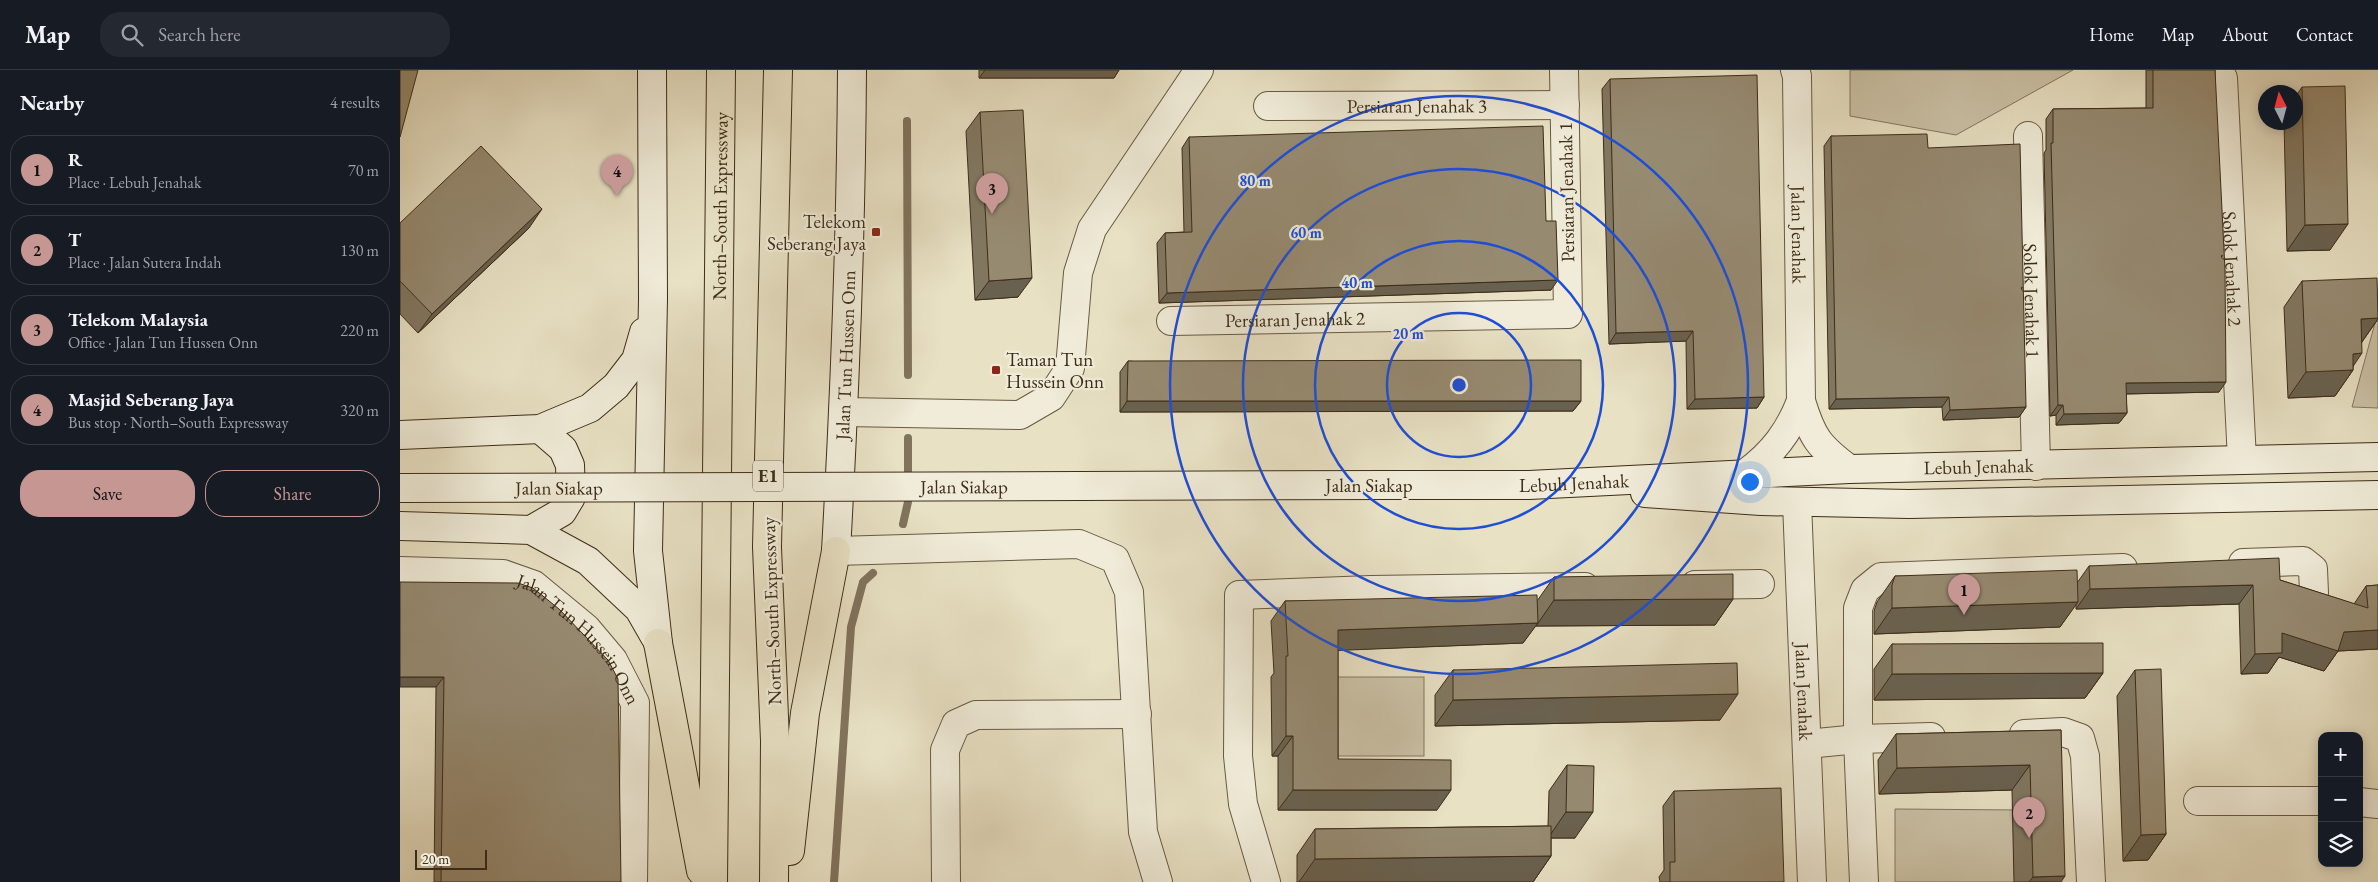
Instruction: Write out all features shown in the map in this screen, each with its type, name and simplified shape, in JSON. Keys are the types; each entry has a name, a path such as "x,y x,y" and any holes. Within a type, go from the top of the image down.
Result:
{"highway":[{"name":"North–South Expressway","path":"713,882 720,70"},
{"name":"North–South Expressway","path":"774,882 775,741 766,547 778,70"},
{"path":"787,882 804,713 836,551"},
{"path":"658,643 703,882"}],"street":[{"path":"652,70 653,299 648,551 658,643"},
{"name":"Jalan Tun Hussen Onn","path":"836,551 844,412 851,196 852,70"},
{"path":"844,412 1020,415 1051,397 1070,368 1078,273 1092,229 1199,70"},
{"name":"Persiaran Jenahak 1","path":"1564,70 1568,314"},
{"name":"Jalan Jenahak","path":"1794,70 1797,76 1801,401 1809,428 1826,451 1849,469"},
{"name":"Solok Jenahak 2","path":"2223,78 2242,460"},
{"name":"Persiaran Jenahak 3","path":"1268,106 1564,105"},
{"name":"Solok Jenahak 1","path":"2028,136 2036,466"},
{"path":"400,435 540,429 590,408 616,386 636,360 653,299"},
{"name":"Persiaran Jenahak 2","path":"1171,321 1568,314"},
{"name":"Jalan Jenahak","path":"1746,473 1765,459 1780,442 1792,422 1801,401"},
{"path":"531,530 562,512 571,498 570,465 563,449 540,429"},
{"name":"Lebuh Jenahak","path":"1529,485 1849,469 2378,457"},
{"name":"Lebuh Jenahak","path":"1529,485 1761,502 1909,504 2378,498"},
{"name":"Jalan Siakap","path":"400,488 1529,485"},
{"name":"Jalan Jenahak","path":"1797,502 1812,882"},
{"path":"400,526 531,530 588,561 639,610 658,643"},
{"path":"836,551 1079,544 1115,559 1129,592 1143,832 1158,882"},
{"path":"2215,564 2303,561 2313,569 2314,593"},
{"path":"1864,882 1858,739 1858,608 1865,590 1881,577 2146,567"},
{"name":"Jalan Tun Hussein Onn","path":"400,571 503,574 534,585 586,628 613,660 635,703 633,882"},
{"path":"1671,585 1760,584"},
{"path":"1266,882 1243,804 1240,775 1238,747 1239,595 1371,590 1611,586"},
{"path":"946,882 946,750 956,724 976,715 1137,714"},
{"path":"1995,735 2064,732 2080,738 2085,756 2091,882"},
{"path":"1807,744 1858,739 1956,736"},
{"path":"2198,801 2318,801"},
{"path":"2363,802 2378,804"}],"shaded area":[{"path":"1850,70 2073,70 1956,135 1850,116"},
{"path":"2378,312 2378,408 2352,407"},
{"path":"1324,677 1424,677 1424,756 1324,756"},
{"path":"1895,809 2021,810 2021,882 1895,882"}],"building":[{"path":"400,70 418,70 400,137"},
{"path":"2153,70 2215,70 2225,270 2226,382 2126,383 2127,413 2064,414 2063,405 2058,405 2051,143 2053,143 2053,109 2153,108"},
{"path":"1757,75 1764,397 1695,399 1693,331 1616,333 1610,79"},
{"path":"2345,86 2348,224 2305,225 2303,87"},
{"path":"1023,110 1032,278 989,281 980,112"},
{"path":"1543,126 1546,221 1556,221 1558,280 1167,293 1165,233 1192,232 1189,137"},
{"path":"1927,134 1928,148 2020,144 2026,407 1950,410 1949,397 1836,399 1831,136"},
{"path":"481,146 542,209 432,314 400,281 400,223"},
{"path":"2377,278 2378,318 2361,319 2362,353 2353,354 2353,370 2306,372 2302,281"},
{"path":"1581,360 1581,401 1127,401 1128,361"},
{"path":"2279,558 2280,580 2368,608 2366,586 2378,585 2378,630 2344,632 2338,651 2282,633 2282,653 2255,654 2253,585 2090,589 2089,566"},
{"path":"2077,570 2078,602 1892,608 1892,585 1895,576"},
{"path":"1733,574 1733,599 1554,600 1554,577"},
{"path":"400,582 518,583 533,588 559,609 608,660 618,679 621,882 441,882 444,677 400,677"},
{"path":"1537,595 1538,623 1338,630 1338,759 1451,760 1451,790 1293,790 1293,736 1286,736 1286,656 1288,656 1285,601"},
{"path":"2103,643 2103,673 1892,674 1892,644"},
{"path":"1737,663 1738,694 1453,700 1453,670"},
{"path":"2161,669 2166,834 2141,835 2135,670"},
{"path":"2061,730 2065,876 2033,877 2030,765 1897,768 1896,734"},
{"path":"1567,765 1594,766 1593,812 1566,812"},
{"path":"1781,788 1784,882 1670,882 1670,862 1675,862 1674,791"},
{"path":"1551,826 1551,856 1315,859 1315,829"}],"waterway":[{"path":"907,121 908,375"},
{"path":"903,524 908,502 908,438"},
{"path":"834,882 851,627 863,582 873,573"}],"place":[{"name":"Masjid Seberang Jaya","path":"617,196"},
{"name":"Telekom Malaysia","path":"992,214"},
{"name":"Telekom Seberang Jaya","path":"876,232"},
{"name":"Taman Tun Hussein Onn","path":"996,370"},
{"name":"R","path":"1964,615"},
{"name":"T","path":"2029,838"}]}
